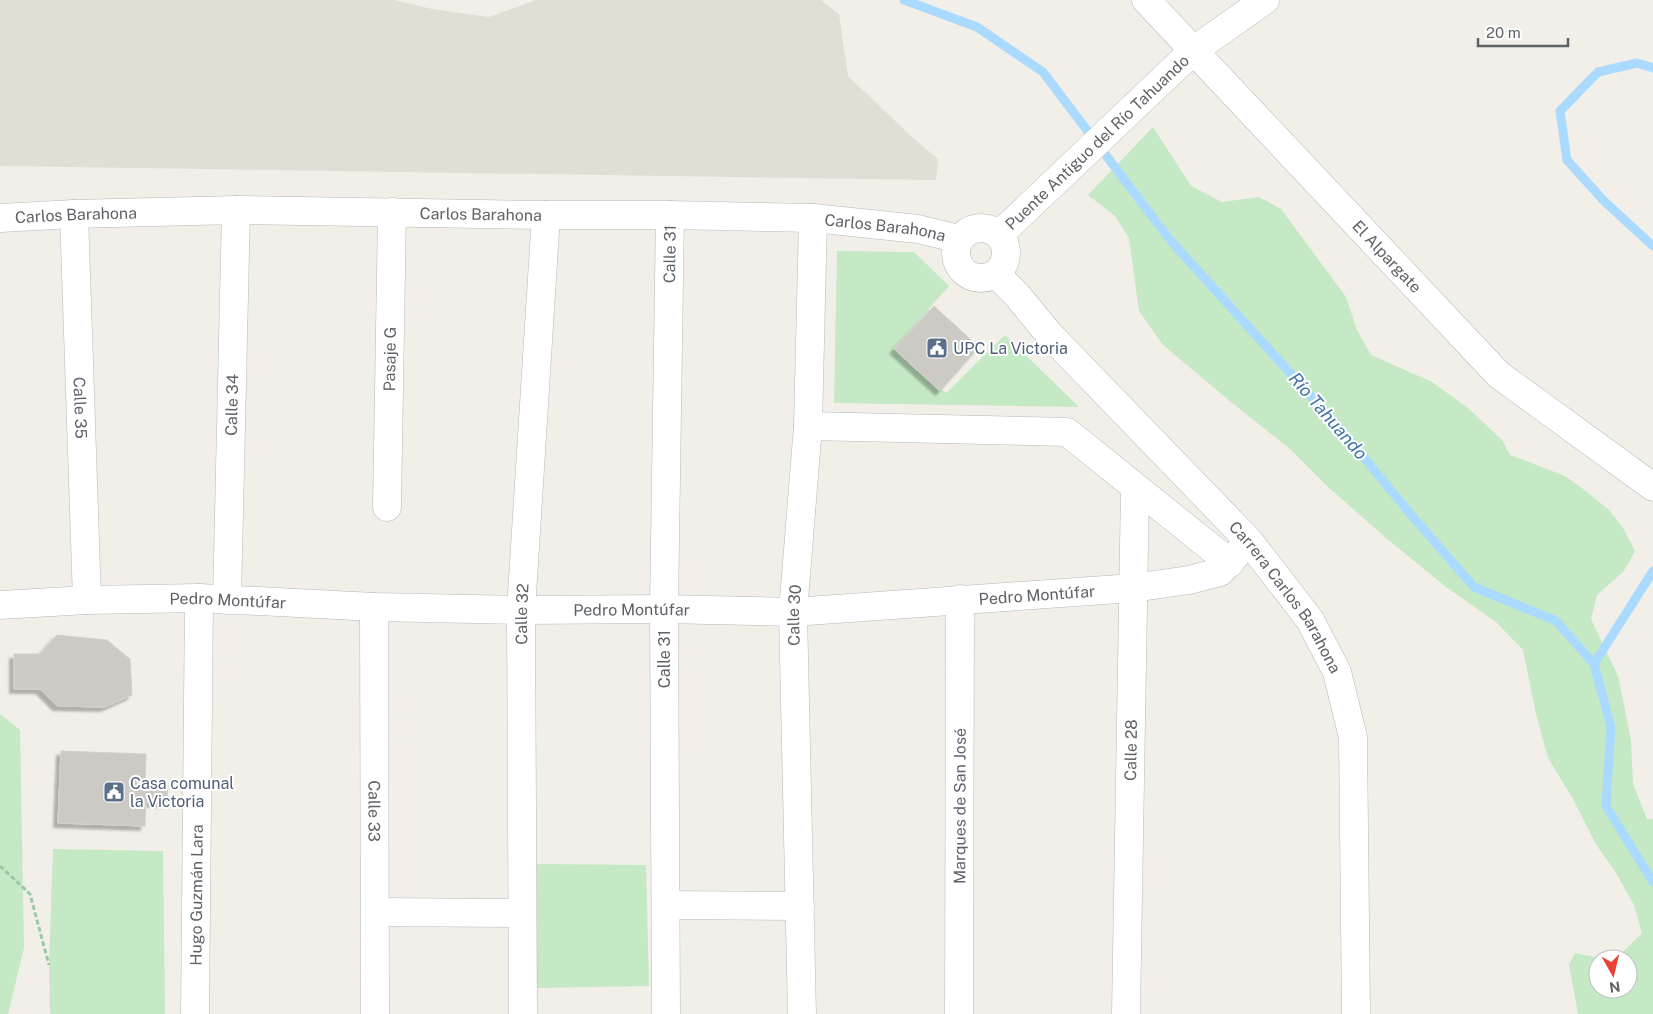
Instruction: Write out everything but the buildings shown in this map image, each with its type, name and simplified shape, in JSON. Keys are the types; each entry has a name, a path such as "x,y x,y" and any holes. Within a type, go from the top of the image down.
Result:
{"street":[{"name":"El Alpargate","path":"1146,0 1499,375 1653,487"},
{"name":"Puente Antiguo del Río Tahuando","path":"999,235 1194,50 1265,0"},
{"name":"Carlos Barahona","path":"0,218 236,210 546,215 670,214 813,218 918,229 959,239"},
{"name":"Calle 34","path":"227,600 236,210"},
{"name":"Pasaje G","path":"388,507 392,212"},
{"name":"Calle 35","path":"74,214 87,600"},
{"name":"Calle 31","path":"666,1014 664,609 670,214"},
{"name":"Calle 32","path":"523,1014 521,610 546,215"},
{"name":"Calle 30","path":"802,1014 793,612 808,426 813,218"},
{"path":"974,228 983,228 992,230 999,235 1007,251 1006,260 996,274 981,279 966,274 960,268 955,254 956,246 959,239 966,232 974,228"},
{"name":"Carrera Carlos Barahona","path":"996,274 1017,295 1048,333 1249,541 1310,620 1337,672 1353,737 1356,1014"},
{"path":"808,426 1066,432 1230,563"},
{"name":"Calle 28","path":"1126,1014 1135,488"},
{"name":"Pedro Montúfar","path":"0,605 87,600 199,598 374,607 793,612 1133,588 1189,580 1220,572 1249,541"},
{"name":"Hugo Guzmán Lara","path":"195,1014 199,598"},
{"name":"Marques de San José","path":"959,1014 960,600"},
{"name":"Calle 33","path":"374,607 375,1014"},
{"path":"666,905 800,906"},
{"path":"375,912 522,913"}],"path":[{"path":"0,866 30,894 49,965"}],"shaded area":[{"path":"0,0 394,0 432,9 489,17 536,0 821,0 839,14 848,76 938,159 936,180 0,166"}],"green space":[{"path":"1153,127 1191,186 1222,202 1259,197 1281,209 1346,297 1357,330 1371,355 1432,382 1468,408 1502,440 1510,455 1565,476 1609,510 1623,528 1635,551 1624,571 1597,595 1591,619 1618,676 1631,740 1633,784 1647,819 1653,819 1653,1014 1578,1014 1569,965 1575,953 1588,956 1588,999 1638,999 1638,949 1626,949 1642,933 1634,905 1615,871 1597,846 1573,799 1548,758 1536,714 1523,650 1496,622 1446,587 1386,538 1328,487 1290,449 1163,345 1139,311 1129,238 1115,216 1088,195"},
{"path":"837,251 914,252 949,286 894,348 946,393 1005,335 1079,407 834,403"},
{"path":"0,714 20,730 24,948 8,1014 0,1014"},
{"path":"53,849 163,851 165,1014 50,1014 49,965"},
{"path":"535,864 646,865 649,986 534,988"}],"waterway":[{"name":"Río Tahuando","path":"904,0 977,27 1043,72 1170,240 1337,425 1474,587 1556,621 1594,664 1611,727 1606,806 1653,882"},
{"path":"1653,68 1637,63 1598,72 1560,111 1567,160 1604,201 1653,246"},
{"path":"1594,664 1653,571"}],"place":[{"name":"UPC La Victoria","path":"937,348"},
{"name":"Casa comunal la Victoria","path":"114,792"}]}
